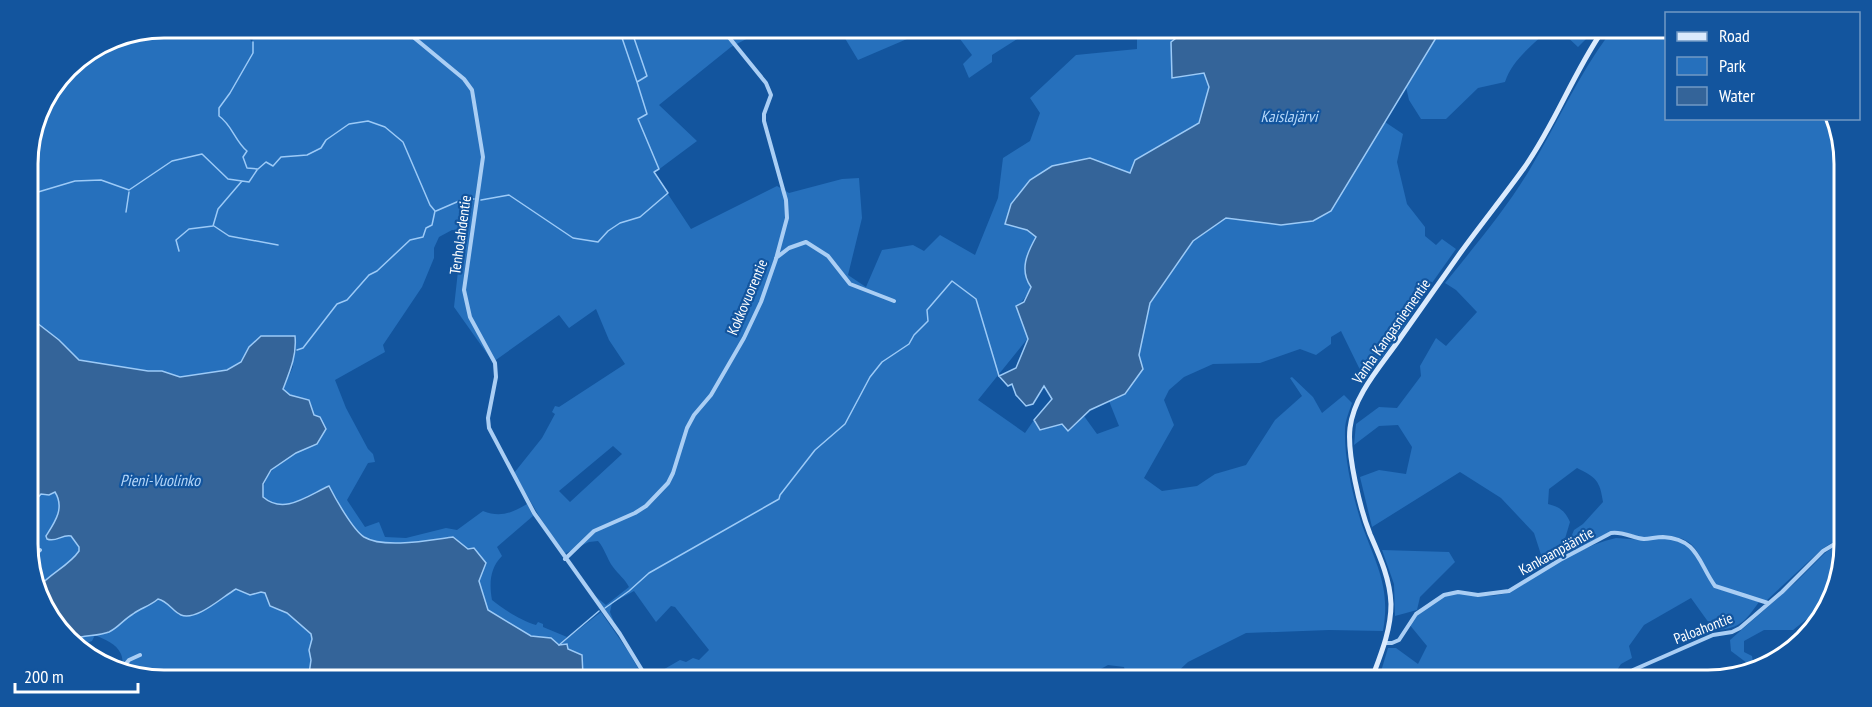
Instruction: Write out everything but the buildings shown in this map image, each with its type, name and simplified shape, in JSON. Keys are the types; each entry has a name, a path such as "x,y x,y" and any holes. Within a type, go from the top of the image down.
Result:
{"street":[{"name":"Tenholahdentie","path":"414,38 464,79 472,90 483,157 464,290 470,317 495,363 496,377 488,418 489,428 534,513 620,634 642,670"},
{"name":"Kokkovuorentie","path":"565,559 594,531 646,506 668,483 687,428 694,415 711,395 744,338 776,259 787,218 786,200 764,121 771,91 729,38"},
{"name":"Vanha Kangasniementie","path":"1375,669 1385,643 1390,619 1389,589 1387,576 1366,521 1354,469 1350,438 1358,399 1525,166 1551,123 1584,58 1598,38"},
{"path":"776,259 789,248 807,242 828,256 850,284 860,289 876,292 894,301"},
{"name":"Kankaanpääntie","path":"1385,643 1399,640 1416,614 1444,595 1458,592 1478,595 1509,591 1560,560 1611,533 1619,532 1644,539 1662,537 1682,540 1693,548 1714,586 1768,603"},
{"name":"Paloahontie","path":"1635,669 1713,635 1736,630 1823,551 1834,544"},
{"path":"126,664 140,655"}],"green space":[{"path":"156,38 249,38 252,42 253,38 748,38 731,47 659,105 697,141 654,173 691,229 777,186 789,193 842,179 859,178 862,218 848,275 866,287 882,250 913,245 924,251 940,235 975,255 998,198 1003,158 1030,141 1040,113 1030,98 1076,55 1137,49 1137,38 1177,38 1171,43 1172,78 1204,73 1209,87 1199,123 1135,160 1130,173 1090,158 1027,230 1036,237 1033,275 1028,293 1016,306 1028,338 978,400 1025,433 1034,420 1040,430 1062,424 1069,431 1084,416 1097,434 1119,426 1109,401 1125,394 1139,355 1150,303 1193,241 1226,218 1281,225 1330,211 1385,122 1403,134 1397,162 1407,204 1425,227 1425,236 1436,245 1442,239 1456,249 1416,302 1418,305 1396,339 1365,380 1341,331 1331,337 1331,344 1316,355 1300,349 1260,363 1213,364 1184,377 1169,390 1164,400 1174,425 1144,478 1162,491 1197,486 1215,474 1246,465 1275,420 1302,396 1290,378 1292,377 1313,397 1322,413 1344,395 1352,403 1347,416 1345,441 1352,490 1381,576 1385,601 1383,631 1246,633 1188,662 1180,669 1125,669 1124,667 1108,665 1100,669 663,670 680,660 686,662 693,658 699,660 709,650 675,607 671,606 656,622 634,591 612,603 610,612 614,622 595,596 606,605 629,587 627,584 613,567 598,541 589,542 564,554 514,473 542,438 555,414 552,412 555,406 559,407 625,364 609,340 596,309 569,328 559,315 493,362 454,307 462,235 458,231 452,230 439,237 434,248 434,258 422,287 383,345 385,352 335,380 346,408 373,454 375,462 368,463 347,500 365,527 379,522 385,537 406,538 446,528 457,530 483,511 506,514 527,504 533,516 497,547 502,556 491,576 492,600 519,618 536,625 538,622 543,624 543,627 567,637 558,645 551,638 531,636 487,610 468,549 453,537 407,543 373,541 364,537 355,528 328,486 303,499 287,504 270,502 262,497 264,486 273,469 289,457 317,444 314,415 309,400 290,395 283,389 293,367 293,357 297,350 249,347 241,362 227,370 180,377 162,371 148,371 79,360 38,324 38,156 42,131 54,101 64,87 87,64 101,54 123,44","holes":["613,446 622,454 570,502 559,491"]},
{"path":"845,38 909,38 858,60"},
{"path":"959,38 1019,38 992,55 992,62 969,78 963,64 972,55"},
{"path":"1436,38 1540,38 1517,61 1505,82 1478,88 1446,119 1421,119 1409,100 1406,87"},
{"path":"1568,38 1587,38 1578,47"},
{"path":"1606,38 1665,38 1665,120 1826,120 1830,131 1834,164 1834,542 1822,549 1766,601 1718,587 1695,549 1691,544 1679,538 1647,538 1613,532 1567,554 1566,550 1574,530 1583,524 1603,502 1596,481 1589,474 1577,468 1549,489 1548,504 1562,510 1570,522 1561,552 1544,564 1534,533 1501,498 1460,472 1372,527 1360,477 1379,470 1406,474 1412,447 1398,425 1379,426 1354,445 1356,424 1379,407 1397,408 1421,376 1420,366 1436,338 1446,346 1477,312 1456,290 1445,283 1521,184"},
{"path":"55,492 59,509 46,536 55,540 63,536 71,536 79,547 79,551 44,582 38,551 38,498 41,494 49,495"},
{"path":"1616,538 1644,540 1662,538 1681,541 1692,549 1714,587 1759,602 1738,625 1718,630 1709,623 1691,598 1644,625 1629,646 1632,658 1621,664 1618,669 1382,669 1388,648 1396,648 1418,664 1427,646 1409,624 1438,599 1459,593 1491,596 1503,594 1595,544"},
{"path":"1834,547 1828,584 1809,618 1793,630 1764,630 1744,641 1744,652 1752,656 1753,661 1747,663 1731,651 1730,640 1796,582"},
{"path":"1382,550 1449,552 1455,562 1420,597 1417,610 1395,616 1394,584"},
{"path":"236,589 250,595 265,593 270,606 287,613 311,634 312,639 309,649 310,670 164,670 139,667 123,663 121,654 110,642 95,635 112,630 158,599 179,615 206,609"},
{"path":"601,612 639,670 583,670 582,655 559,645"},
{"path":"95,635 92,641 87,643 81,637"}],"water":[{"name":"Kaislajärvi","path":"1176,38 1436,38 1331,211 1313,221 1281,225 1226,218 1193,241 1150,303 1139,355 1143,369 1125,394 1090,410 1068,431 1062,424 1040,430 1034,420 1052,399 1044,386 1033,404 1026,406 1016,395 1012,384 1008,386 999,376 1016,368 1028,339 1016,306 1024,302 1031,287 1027,281 1025,268 1027,255 1036,237 1027,230 1005,224 1011,204 1030,180 1052,166 1090,158 1130,173 1135,160 1199,123 1209,87 1204,73 1172,78 1171,42"},
{"name":"Pieni-Vuolinko","path":"38,324 79,360 148,371 162,371 180,377 227,370 241,362 249,347 261,336 295,336 294,356 283,389 290,395 309,400 314,415 320,417 326,429 317,444 296,453 271,470 263,484 263,497 271,502 287,504 304,499 329,486 350,521 364,537 373,541 395,543 453,537 468,549 474,548 486,563 479,581 488,610 531,636 551,638 559,645 567,644 568,649 582,655 583,670 310,670 311,634 287,613 270,606 265,593 250,595 236,589 202,612 187,616 175,612 165,602 158,599 109,632 80,637 59,613 44,582 75,556 79,547 71,536 47,539 46,536 55,520 59,504 55,492 49,495 41,494 38,498"}],"waterway":[{"path":"622,38 637,82"},
{"path":"481,200 509,195 573,238 598,242 620,223 640,217 668,193 654,172 659,169 638,119 647,114 637,82 647,76 634,38"},
{"path":"253,42 253,53 219,108 219,116 247,151 243,157 247,168 258,169 266,162 273,166 281,157 307,155 321,148 326,140 349,124 368,121 385,127 403,142 430,205 435,211 432,225 426,228 423,237 410,240 377,271 369,275 347,300 337,304 303,348 297,350"},
{"path":"38,192 75,181 101,180 129,190 172,161 202,154 228,179 249,182 257,170"},
{"path":"179,251 176,240 189,229 213,226 218,209 242,181"},
{"path":"126,212 129,192"},
{"path":"436,211 466,198 474,199"},
{"path":"214,226 229,236 278,245"},
{"path":"605,608 649,573 779,499 815,450 845,424 870,377 882,362 909,344 914,335 928,321 927,310 952,281 976,299 999,376"},
{"path":"559,645 599,611"}]}
